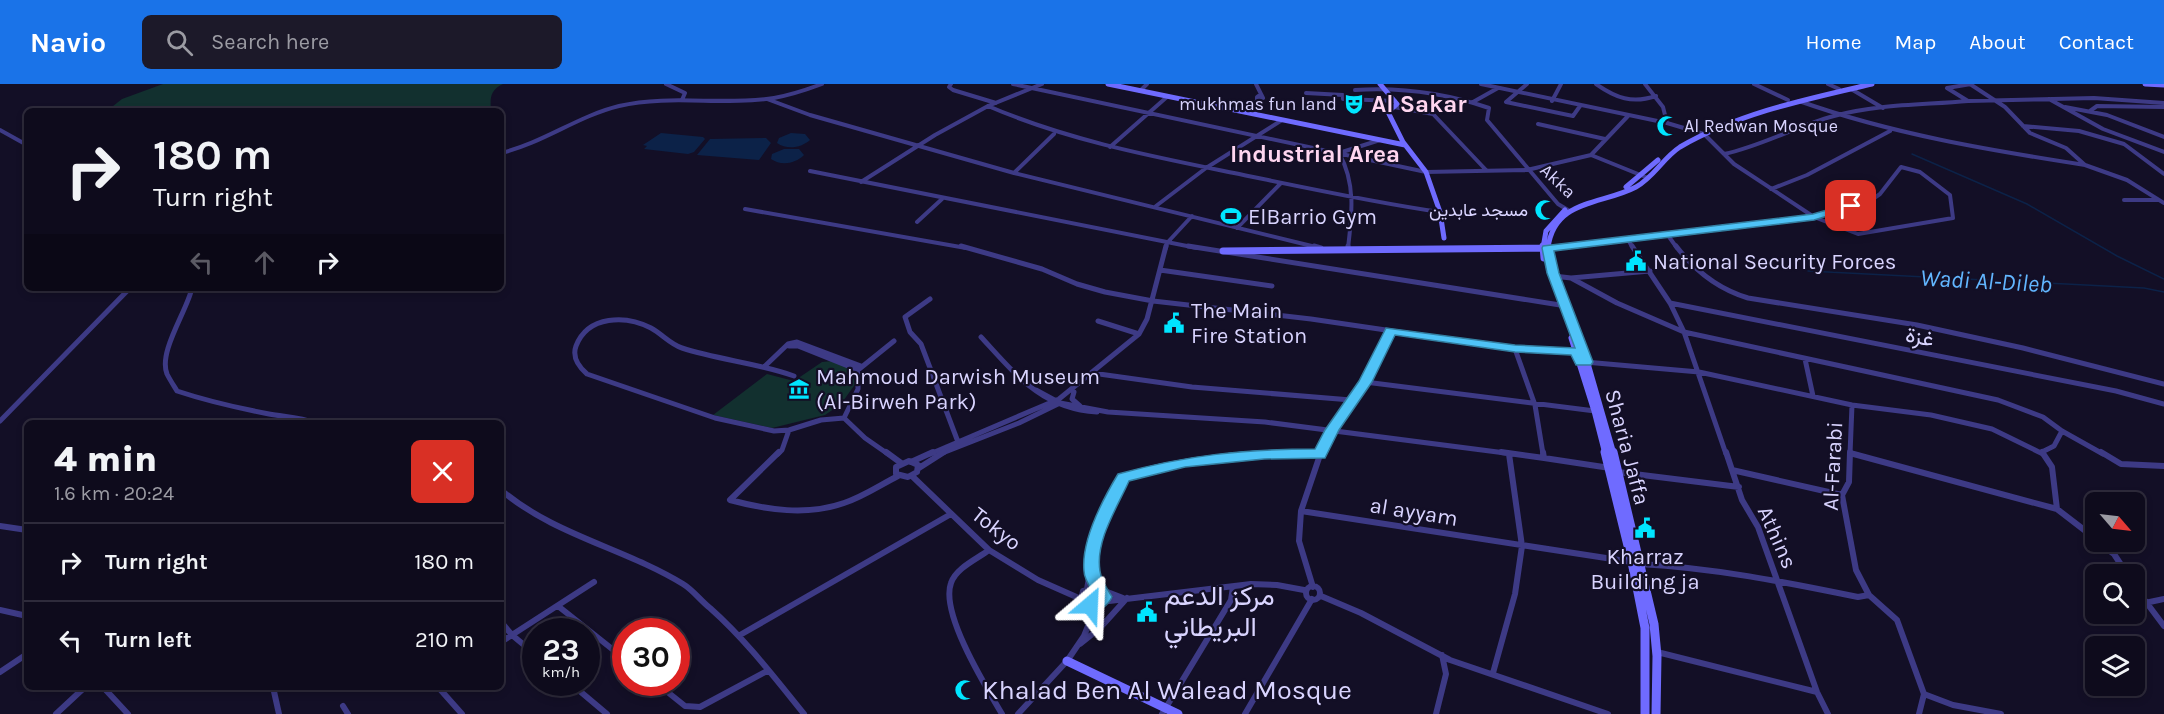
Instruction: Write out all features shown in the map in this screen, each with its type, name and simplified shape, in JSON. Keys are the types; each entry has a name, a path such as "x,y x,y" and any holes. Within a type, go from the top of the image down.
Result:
{"main road":[{"path":"1108,84 1248,110 1282,120 1404,143"},
{"path":"1223,251 1544,248 1549,225 1568,210 1620,191 1645,177 1664,153 1701,133 1788,100 1859,84"},
{"path":"1701,133 1775,106 1872,84"},
{"path":"2145,84 2164,85"},
{"path":"1382,86 1394,104 1388,112 1404,143 1426,172 1440,212 1444,238 1442,243 1423,249"},
{"path":"1444,238 1467,249"},
{"name":"Sharia Jaffa","path":"1544,248 1584,362 1617,472 1636,563 1645,628 1645,714"},
{"name":"Sharia Jaffa","path":"1544,248 1560,305 1577,352 1584,362 1608,467 1653,617 1657,652 1656,714"},
{"path":"1067,661 1164,711 1178,714"}],"street":[{"path":"666,84 685,93 682,100"},
{"path":"504,152 524,148 620,105 682,100 767,99 801,93 822,84"},
{"path":"951,84 949,87 953,90 996,103"},
{"path":"1013,84 1426,172 1527,170 1591,155 1599,150 1605,139 1628,116"},
{"path":"861,182 916,145 988,106 1042,84"},
{"path":"1140,91 1147,84"},
{"path":"1248,110 1261,94 1256,84"},
{"path":"1481,84 1515,93 1667,123 1701,133 1713,141 1734,164 1814,217 1858,234 1953,218 1950,195 1920,172 1901,168 1880,194 1870,201 1814,217 1544,248"},
{"path":"1527,84 1506,102 1573,117 1580,106"},
{"path":"1552,100 1561,84"},
{"path":"1596,84 1610,94 1634,102 1656,96"},
{"path":"1645,84 1663,106 1667,123"},
{"path":"1754,84 1788,100"},
{"path":"1828,84 1839,89"},
{"path":"1968,101 1947,88 1971,84 2005,107 2030,133 2066,148 2085,165"},
{"path":"1355,90 1382,86 1428,91 1473,102 1498,88"},
{"path":"1851,89 1883,108"},
{"path":"1306,93 1343,95 1343,99 1394,104 1433,114 1486,170"},
{"path":"1110,147 1168,96"},
{"path":"1724,154 1741,151 1836,116 1883,108 1968,101 2123,98 2164,105"},
{"path":"767,99 810,115 1014,173 1325,249"},
{"path":"2047,99 2103,129 2164,152"},
{"path":"1797,101 1836,116 1890,131 1956,145 2085,165 2127,180 2162,201"},
{"name":"Akka","path":"1473,102 1489,108 1486,120 1527,170 1558,204 1568,210"},
{"path":"2091,111 2097,106 2164,105"},
{"path":"988,106 1054,134 1206,168 1440,212"},
{"path":"2065,107 2091,111 2164,136"},
{"path":"1155,206 1206,168 1282,120"},
{"path":"1538,124 1605,139"},
{"path":"2023,126 2079,131 2124,144 2145,144"},
{"path":"0,130 24,143"},
{"path":"1771,189 1807,175 1890,131"},
{"path":"1014,173 1054,134"},
{"path":"1338,153 1384,140"},
{"path":"2124,144 2164,174"},
{"path":"1338,153 1346,169 1353,197 1348,249"},
{"path":"1591,155 1645,177"},
{"path":"810,171 1167,243 1560,305"},
{"path":"1237,228 1281,183"},
{"path":"917,222 942,199"},
{"path":"2124,200 2162,201"},
{"path":"745,209 953,244 1042,268 1086,287 1153,301 1311,319 1515,349 1577,352"},
{"path":"789,430 782,450 730,500 776,509 835,506 854,499 898,476 912,476 919,468 940,454 1044,412 1138,334 1148,320 1167,243 1192,216"},
{"path":"1667,234 1685,260 1697,272 1719,286 1759,301 1920,326 2164,384"},
{"name":"Athins","path":"1628,240 1670,303 1684,332 1742,500 1758,527 1817,692 1828,714"},
{"path":"1160,270 1272,286"},
{"path":"1554,276 1570,278 1650,271"},
{"path":"1570,278 1608,299 1684,332 1998,400 2055,423 2062,431 2121,464 2164,465"},
{"path":"0,421 127,291"},
{"path":"191,291 189,303 170,340 166,372 177,391 197,398 308,420"},
{"path":"930,299 905,317 906,324 921,344 958,442"},
{"name":"غزة","path":"1670,303 2116,391 2164,404"},
{"path":"794,376 765,366 681,347 640,323 616,319 602,321 592,326 580,339 575,353 581,369 594,377 715,418 774,432 821,420 844,418 865,438 901,462 911,462 1055,403 1074,392 1092,373"},
{"path":"1098,321 1138,334"},
{"path":"1313,587 1299,541 1301,511 1320,454 1332,430 1365,382 1391,331"},
{"path":"981,337 1040,394 1076,411"},
{"path":"859,368 894,341"},
{"path":"765,366 785,347 798,346 859,368"},
{"path":"1515,349 1535,405 1544,458"},
{"path":"1805,359 1813,396"},
{"path":"1584,362 1699,372 1852,405 1931,415 1976,424 2042,452 2052,467 2057,509"},
{"path":"844,418 858,392 861,380 859,368"},
{"path":"1092,373 1192,387 1351,400"},
{"path":"1365,382 1595,411"},
{"path":"1074,392 1072,399 1084,408"},
{"path":"1037,410 1040,394"},
{"path":"1040,394 1065,394"},
{"path":"1055,403 1108,412"},
{"name":"Al-Farabi","path":"1852,405 1849,482 1842,495 1856,570 1869,595"},
{"path":"1044,412 1108,412 1265,422 1544,458 1608,467 1617,472 1738,487"},
{"path":"2042,452 2054,446 2062,431"},
{"path":"1850,453 2057,509 2085,531"},
{"path":"1090,619 1082,600 1092,573 1097,533 1124,477 1185,462 1264,454 1320,454"},
{"path":"1493,673 1515,594 1522,546 1509,454"},
{"path":"898,476 894,469 901,462"},
{"path":"911,462 919,468"},
{"path":"1732,470 1842,495"},
{"name":"Tokyo","path":"912,476 989,550 1038,580 1090,605 1126,599"},
{"path":"504,493 521,507 543,520 615,551 684,585 740,635 804,714"},
{"name":"al ayyam","path":"1301,511 1636,563 1694,567 1858,597 1869,595"},
{"path":"740,635 951,514"},
{"path":"0,526 24,530"},
{"path":"989,550 957,574 948,593 964,645 1002,714"},
{"path":"2111,552 2120,564"},
{"path":"1018,714 1067,661 1104,597 1092,573"},
{"path":"504,640 594,582"},
{"path":"1070,594 1085,590 1101,591 1126,599 1260,582 1304,590 1313,587 1320,590 1321,596"},
{"path":"1164,711 1231,600 1233,587"},
{"path":"1304,590 1306,597 1312,599 1321,596 1361,613 1442,656 1608,714"},
{"path":"1869,595 1897,620 1924,694 1919,714"},
{"path":"1077,647 1100,628 1126,599"},
{"path":"1245,714 1312,599"},
{"path":"2164,599 2145,603 2164,626"},
{"path":"558,606 612,649"},
{"path":"0,610 24,615"},
{"path":"504,626 522,643"},
{"path":"1657,652 1817,692"},
{"path":"0,672 24,656"},
{"path":"1442,656 1446,674"},
{"path":"1436,714 1446,674 1451,667 1462,663"},
{"path":"672,696 685,706 700,707 767,671"},
{"path":"56,714 82,690"},
{"path":"106,690 128,714"},
{"path":"274,690 279,714"},
{"path":"441,690 462,714"},
{"path":"1924,694 1953,705 2001,714"},
{"path":"586,696 607,714"},
{"path":"344,706 348,714"}],"green space":[{"path":"163,84 503,84 492,95 491,108 111,108 122,99"},
{"name":"Mahmoud Darwish Museum (Al-Birweh Park)","path":"843,360 856,383 841,404 825,415 772,428 713,415 767,374 794,381 822,362"}],"water":[{"path":"661,133 705,139 694,152 688,154 644,149 647,146 643,145"},
{"path":"791,133 805,134 810,140 794,147 785,147 777,143 779,138"},
{"path":"766,138 771,143 759,160 697,155 710,139"},
{"path":"784,149 799,149 804,155 788,163 779,163 771,159 772,154"}],"waterway":[{"path":"1912,154 2027,204 2117,256 2164,279"},
{"name":"Wadi Al-Dileb","path":"1808,271 2144,288 2164,292"}],"place":[{"name":"mukhmas fun land","path":"1354,104"},
{"name":"Al Redwan Mosque","path":"1667,126"},
{"name":"مسجد عابدين","path":"1545,210"},
{"name":"ElBarrio Gym","path":"1231,216"},
{"name":"National Security Forces","path":"1636,261"},
{"name":"The Main Fire Station","path":"1174,323"},
{"name":"Mahmoud Darwish Museum (Al-Birweh Park)","path":"799,389"},
{"name":"Kharraz Building ja","path":"1645,528"},
{"name":"مركز الدعم البريطاني","path":"1147,612"},
{"name":"Khalad Ben Al Walead Mosque","path":"965,690"}],"district":[{"name":"Al Sakar","path":"1419,104"},
{"name":"Industrial Area","path":"1315,154"}],"route":[{"path":"1090,605 1100,603 1104,597 1092,573 1097,533 1124,477 1185,462 1264,454 1320,454 1332,430 1365,382 1391,331 1515,349 1577,352 1580,362 1587,362 1553,273 1547,248 1814,217 1851,206"}]}
